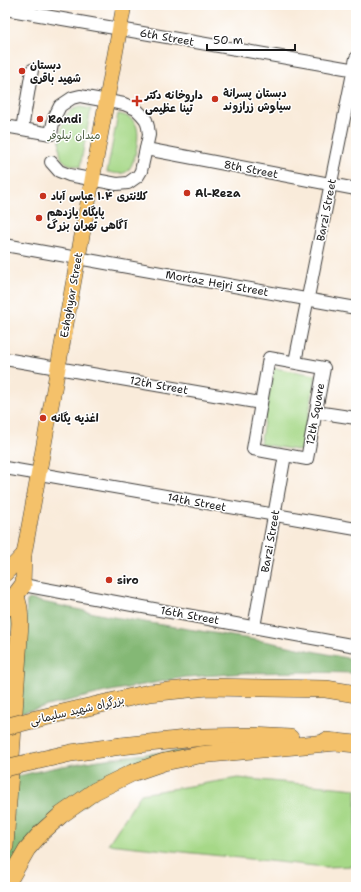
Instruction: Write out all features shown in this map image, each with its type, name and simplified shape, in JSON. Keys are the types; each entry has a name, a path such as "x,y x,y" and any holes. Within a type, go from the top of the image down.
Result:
{"highway":[{"path":"5,609 20,591"},
{"path":"5,846 20,623 20,591"},
{"name":"بزرگراه شهید سلیمانی","path":"5,728 36,719 150,693 208,687 326,689 356,694"},
{"path":"5,768 71,753 204,737 253,736 298,738 356,744"},
{"path":"5,887 28,849 42,832 61,815 95,791 132,773 156,764 199,755 337,742"}],"main road":[{"name":"Eshghyar Street","path":"20,591 24,554 38,474 124,5"},
{"path":"5,574 24,554"},
{"path":"326,689 356,689"}],"street":[{"name":"6th Street","path":"5,9 120,29 355,66"},
{"name":"Barzi Street","path":"295,362 355,66"},
{"path":"22,129 32,70"},
{"path":"5,126 51,134 56,112 65,102 80,96 130,106 141,114 148,127 149,135 141,172 133,180 122,184 64,174 51,162"},
{"name":"8th Street","path":"146,149 356,189"},
{"name":"Mortaz Hejri Street","path":"5,244 356,308"},
{"name":"12th Square","path":"269,358 295,362 324,368 307,459 253,449 269,358"},
{"name":"12th Street","path":"5,359 261,404"},
{"path":"316,412 356,418"},
{"name":"Barzi Street","path":"254,627 285,455"},
{"name":"14th Street","path":"5,468 356,529"},
{"name":"16th Street","path":"20,591 254,627 356,646"}],"green space":[{"name":"میدان نیلوفر","path":"80,107 91,109 80,167 69,164 63,160 60,151 60,144 61,130 67,114 70,111"},
{"name":"میدان نیلوفر","path":"118,114 133,120 136,125 138,135 132,164 126,172 119,174 107,172"},
{"path":"274,368 316,375 302,451 260,444"},
{"path":"29,599 113,617 269,642 356,660 356,673 245,673 186,677 105,692 18,713 27,601"},
{"path":"9,618 12,618 5,701 5,622"},
{"path":"189,750 121,774 5,874 12,845 14,777 57,767 101,760"},
{"path":"238,778 356,789 356,866 325,867 108,844 141,794"}],"place":[{"name":"دبستان شهید باقری","path":"22,71"},
{"name":"دبستان پسرانهٔ سیاوش زرازوند","path":"215,99"},
{"name":"داروخانه دکتر تینا عظیمی","path":"137,101"},
{"name":"Randi","path":"40,119"},
{"name":"Al-Reza","path":"187,193"},
{"name":"کلانتری ۱۰۴ عباس آباد","path":"43,196"},
{"name":"پایگاه یازدهم آگاهی تهران بزرگ","path":"39,218"},
{"name":"اغذیه یگانه","path":"43,418"},
{"name":"siro","path":"109,580"}]}
